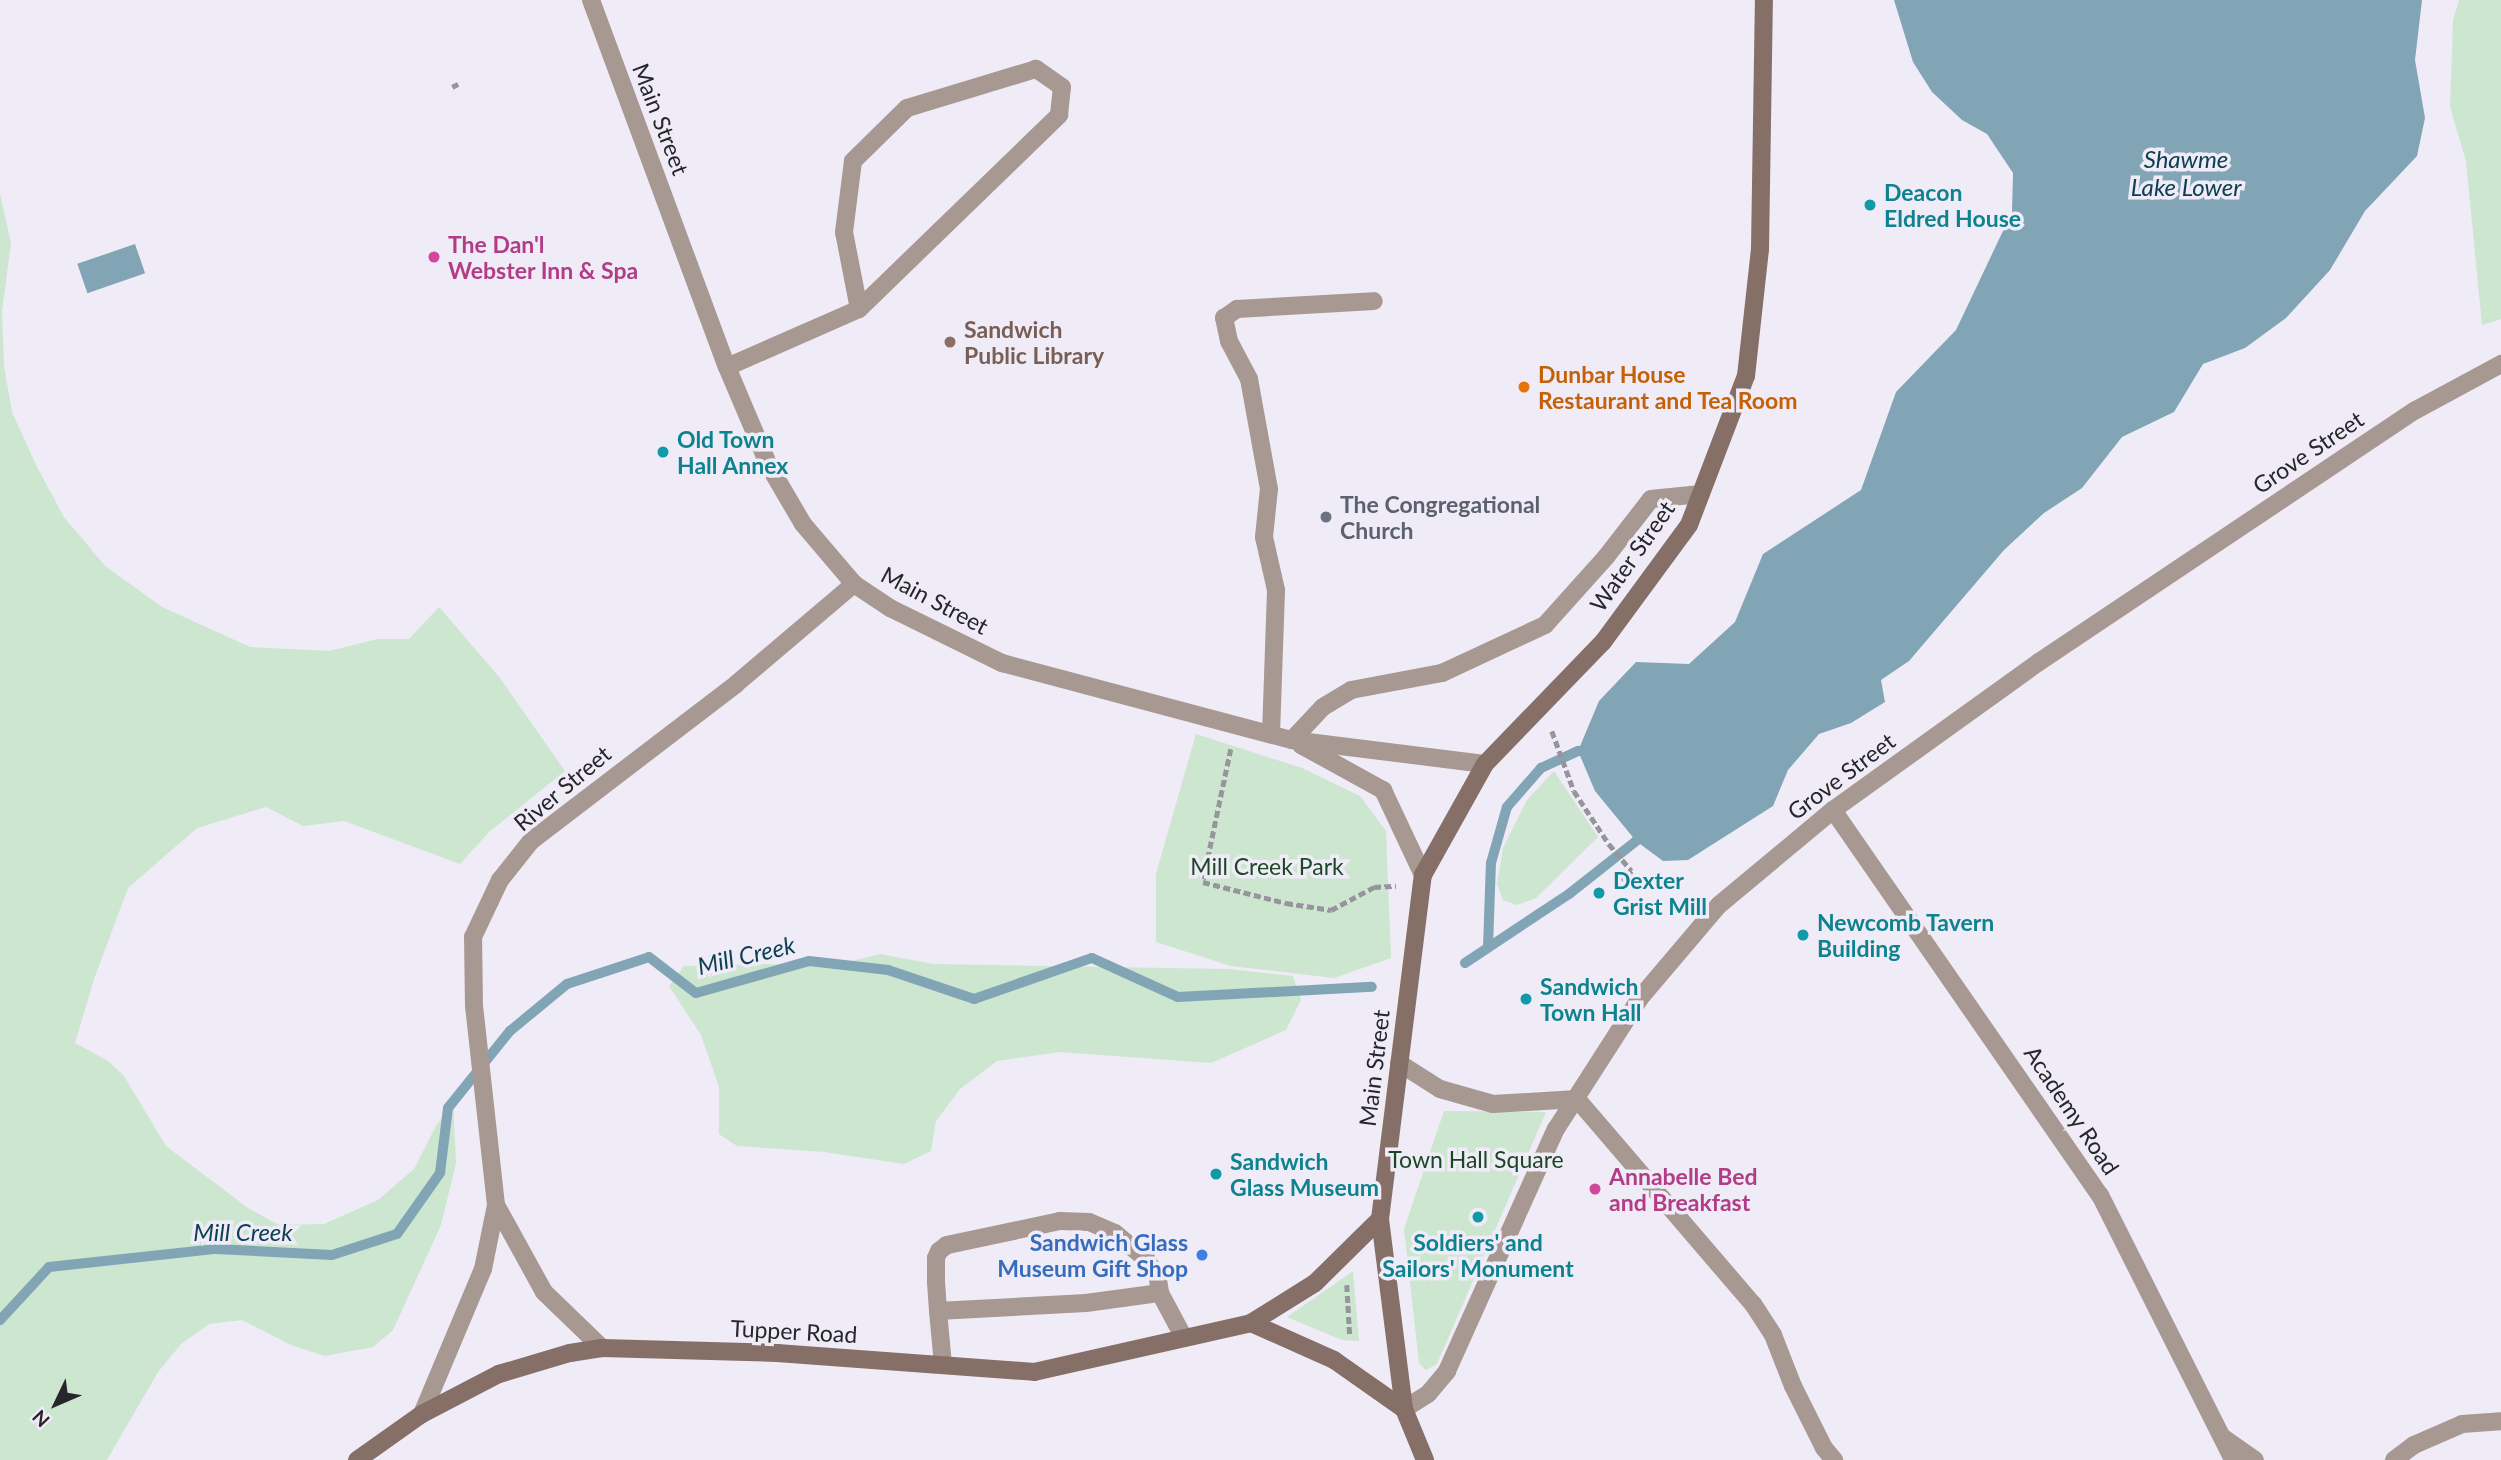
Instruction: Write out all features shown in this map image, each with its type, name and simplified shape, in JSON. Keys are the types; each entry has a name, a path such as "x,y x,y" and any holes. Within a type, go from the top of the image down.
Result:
{"main road":[{"name":"Water Street","path":"1422,880 1485,764 1603,642 1689,525 1746,376 1760,249 1764,0"},
{"name":"Main Street","path":"1422,880 1380,1219 1404,1409 1425,1460"},
{"name":"Tupper Road","path":"357,1460 422,1413 499,1374 570,1353 603,1348 777,1353 1034,1372 1251,1323 1315,1283 1380,1219"},
{"path":"1251,1323 1334,1360 1404,1409"}],"street":[{"name":"Main Street","path":"591,0 727,367 769,466 803,524 855,584 890,608 1002,663 1292,740 1485,764"},
{"path":"727,367 859,309 1059,115 1062,87 1036,69 907,108 853,161 844,232 859,309"},
{"path":"1271,734 1276,590 1264,537 1269,489 1249,379 1229,341 1224,318 1237,309 1374,301"},
{"name":"Grove Street","path":"1404,1409 1428,1394 1447,1371 1546,1147 1640,998 1719,905 1833,810 2039,662 2416,410 2501,364"},
{"path":"1292,740 1323,707 1351,690 1442,673 1545,625 1606,557 1651,499 1701,494"},
{"name":"River Street","path":"422,1413 483,1269 496,1205 474,1006 473,937 500,880 531,841 736,684 855,584"},
{"name":"Main Street","path":"1292,740 1383,790 1422,880"},
{"name":"Academy Road","path":"1833,810 2100,1195 2233,1460"},
{"path":"1399,1063 1440,1089 1493,1104 1577,1099 1753,1304 1773,1335 1793,1386 1824,1448 1834,1460"},
{"name":"River Street","path":"496,1205 544,1292 603,1348"},
{"path":"943,1365 936,1258 939,1251 947,1245 1060,1221 1089,1222 1115,1233 1146,1259 1158,1279 1160,1293 1184,1338"},
{"path":"938,1311 1086,1303 1160,1293"},
{"path":"2393,1460 2414,1445 2462,1424 2501,1421"},
{"path":"2222,1437 2255,1460"}],"path":[{"path":"1236,725 1203,883 1331,910 1374,887 1422,880"},
{"path":"1556,747 1574,791 1609,844 1632,871 1622,881"},
{"path":"1347,1285 1350,1337"}],"green space":[{"path":"2459,0 2501,0 2501,319 2482,325 2466,161 2450,107 2453,20"},
{"path":"0,194 11,243 2,311 4,366 12,412 64,517 105,566 162,607 250,647 329,651 378,639 409,639 439,607 500,678 565,771 489,832 460,864 344,821 303,826 266,807 197,828 128,888 94,979 75,1043 108,1061 124,1076 166,1146 248,1208 279,1225 324,1224 378,1200 414,1169 436,1126 453,1103 456,1163 441,1225 393,1330 373,1347 325,1356 291,1345 242,1320 209,1324 181,1344 158,1372 107,1460 0,1460"},
{"name":"Mill Creek Park","path":"1196,734 1302,768 1360,796 1386,831 1391,958 1334,978 1231,966 1156,942 1156,874"},
{"path":"1554,771 1598,837 1536,898 1517,905 1503,900 1497,884 1503,848 1527,800"},
{"path":"880,954 933,964 1227,969 1293,976 1301,1000 1286,1030 1211,1063 1060,1052 997,1061 960,1089 936,1121 931,1151 904,1164 824,1152 737,1146 719,1134 719,1087 701,1035 669,986 684,966 769,964 829,967"},
{"name":"Town Hall Square","path":"1444,1111 1546,1112 1437,1364 1426,1370 1419,1363 1404,1229"},
{"path":"1353,1271 1359,1341 1342,1340 1287,1317"}],"water":[{"name":"Shawme Lake Lower","path":"1894,0 2422,0 2415,60 2425,118 2417,156 2365,211 2330,270 2286,318 2245,348 2203,364 2174,412 2122,437 2082,488 2044,513 2004,550 1909,661 1881,680 1885,702 1851,723 1819,734 1788,770 1773,806 1688,860 1663,861 1636,841 1595,791 1578,751 1599,701 1636,662 1689,664 1735,622 1763,554 1861,490 1896,392 1956,330 2012,212 2013,173 1987,134 1962,120 1932,92 1913,62"},
{"path":"135,244 145,273 87,293 77,264"}],"waterway":[{"path":"1488,947 1491,863 1507,807 1541,768 1578,751 1591,751"},
{"path":"1465,963 1569,894 1636,841 1643,832"},
{"name":"Mill Creek","path":"0,1320 49,1267 216,1249 332,1255 397,1234 440,1173 448,1108 510,1031 567,984 649,957 696,993 809,961 888,970 974,999 1092,958 1178,997 1372,987"}],"place":[{"name":"Deacon Eldred House","path":"1870,205"},
{"name":"The Dan'l Webster Inn & Spa","path":"434,257"},
{"name":"Sandwich Public Library","path":"950,342"},
{"name":"Dunbar House Restaurant and Tea Room","path":"1524,387"},
{"name":"Old Town Hall Annex","path":"663,452"},
{"name":"The Congregational Church","path":"1326,517"},
{"name":"Dexter Grist Mill","path":"1599,893"},
{"name":"Newcomb Tavern Building","path":"1803,935"},
{"name":"Sandwich Town Hall","path":"1526,999"},
{"name":"Sandwich Glass Museum","path":"1216,1174"},
{"name":"Annabelle Bed and Breakfast","path":"1595,1189"},
{"name":"Soldiers' and Sailors' Monument","path":"1478,1217"},
{"name":"Sandwich Glass Museum Gift Shop","path":"1202,1255"}]}
